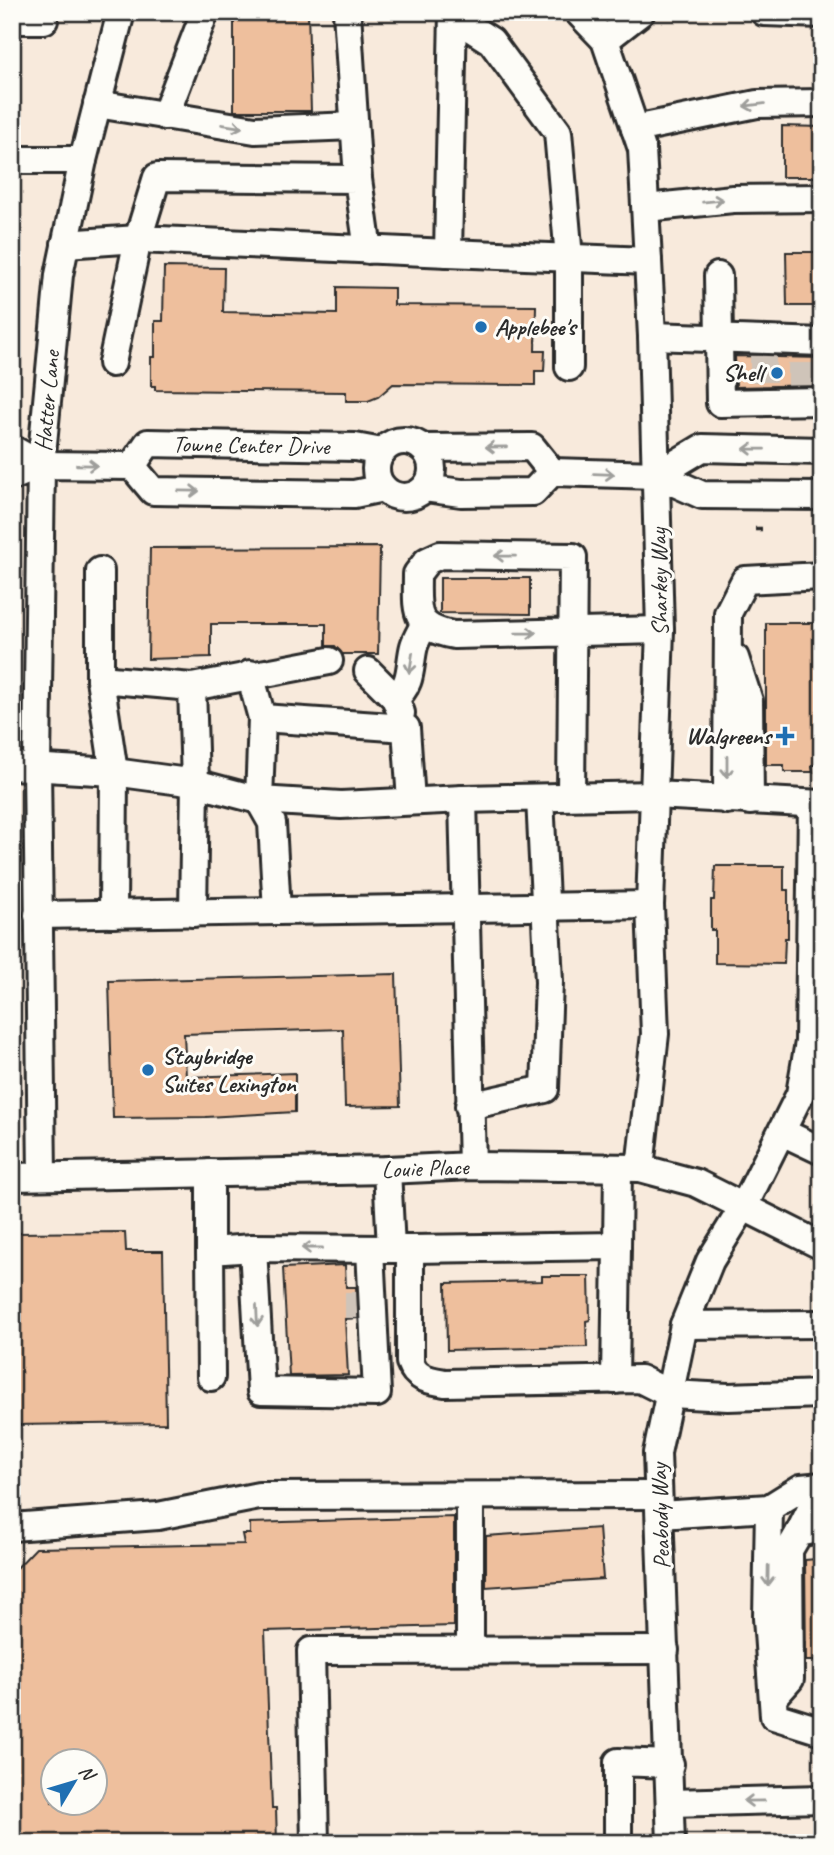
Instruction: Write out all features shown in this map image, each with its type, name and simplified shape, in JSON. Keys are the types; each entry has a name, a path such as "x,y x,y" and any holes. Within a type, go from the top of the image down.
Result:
{"street":[{"name":"Hatter Lane","path":"42,1176 38,915 25,766 41,465 58,275 83,160 121,12"},
{"path":"164,116 205,12"},
{"path":"347,12 358,179 368,250"},
{"name":"Sharkey Way","path":"578,12 605,40 642,149 657,475 660,630 650,905 655,1034 617,1246 615,1380"},
{"path":"605,40 641,12"},
{"path":"764,12 822,14"},
{"path":"448,253 452,14"},
{"path":"452,14 491,41 558,132 569,258 569,367"},
{"path":"12,20 44,20"},
{"path":"635,129 757,104 822,103"},
{"path":"97,104 255,130 354,127"},
{"path":"12,160 83,160"},
{"path":"112,363 138,239 157,177 358,179"},
{"path":"646,208 733,199 822,198"},
{"path":"65,244 138,239 648,261"},
{"path":"718,276 720,403 763,396 808,398"},
{"path":"652,336 719,338 762,348 808,346"},
{"path":"406,441 423,448 432,463 430,481 425,488 418,494 400,497 383,488 376,470 382,452 389,445 406,441"},
{"name":"Towne Center Drive","path":"382,452 355,447 148,443 132,467 153,491 354,494 383,488"},
{"path":"423,448 532,447 552,472"},
{"path":"657,475 702,448 822,451"},
{"path":"12,449 41,465"},
{"path":"12,477 41,465 132,467"},
{"path":"425,488 461,493 533,492 552,472 657,475 702,495 822,496"},
{"path":"571,796 573,632 573,557 440,555 428,561 417,573 417,611 424,625 436,632 454,635 573,632 660,630"},
{"path":"100,571 100,679 114,772 113,914"},
{"path":"738,800 749,701 727,636 728,613 745,580 822,576"},
{"path":"395,698 408,683 414,644 424,625"},
{"path":"100,679 192,687 329,661"},
{"path":"368,671 395,698 406,728 411,801"},
{"path":"250,674 262,718 259,800 272,823 277,911"},
{"path":"192,687 195,783 193,913"},
{"path":"262,718 406,728"},
{"path":"25,766 114,772 195,783 259,800 341,805 463,799 655,795 817,804"},
{"path":"469,1105 545,1089 549,982 540,798"},
{"path":"463,799 471,1166"},
{"name":"Peabody Way","path":"671,1843 657,1453 684,1325 710,1261 744,1206 800,1094 810,1042 817,804"},
{"path":"38,915 650,905"},
{"path":"782,1132 822,1151"},
{"name":"Louie Place","path":"12,1177 471,1166 629,1168 696,1183 822,1245"},
{"path":"253,1248 261,1391 377,1393 366,1327 380,1260 387,1170"},
{"path":"210,1173 211,1377"},
{"path":"210,1251 253,1248 380,1260 617,1246"},
{"path":"380,1260 410,1362 413,1370 423,1379 445,1383 640,1379 670,1394 728,1397 822,1394"},
{"path":"684,1325 822,1324"},
{"path":"12,1527 158,1516 259,1496 470,1496 769,1508 801,1488 822,1486"},
{"path":"470,1496 470,1650"},
{"path":"773,1698 790,1679 789,1550 810,1531 811,1510 822,1504"},
{"path":"769,1508 767,1619 774,1716 822,1731"},
{"path":"315,1843 311,1651 665,1650"},
{"path":"618,1843 618,1762 670,1764"},
{"path":"671,1802 822,1799"}],"path":[{"path":"755,529 764,529"}],"building":[{"path":"234,12 308,12 311,111 234,111"},
{"path":"782,126 822,127 822,177 782,177"},
{"path":"786,252 822,252 822,306 787,306"},
{"path":"164,267 224,268 223,312 337,314 337,287 394,288 394,305 536,306 535,351 545,351 544,371 535,371 535,385 393,384 378,397 368,401 346,401 346,392 155,390 155,386 151,386 151,357 155,357 155,321 163,321"},
{"name":"Shell","path":"735,356 822,358 822,385 736,387"},
{"path":"380,547 378,654 342,654 335,646 326,646 326,624 211,624 211,657 148,659 150,548"},
{"path":"440,578 530,578 530,614 440,613"},
{"name":"Walgreens","path":"766,623 822,623 822,765 812,765 813,772 784,772 784,765 766,765"},
{"path":"715,866 784,866 784,890 788,890 788,938 785,938 784,964 715,963 711,900 714,900"},
{"name":"Staybridge Suites Lexington","path":"396,974 400,1106 345,1107 343,1029 184,1034 186,1077 295,1073 295,1112 113,1118 109,981"},
{"path":"125,1232 126,1251 163,1251 166,1423 12,1425 12,1233"},
{"path":"345,1265 346,1287 356,1287 358,1318 345,1319 348,1375 289,1376 283,1268"},
{"path":"542,1276 589,1276 590,1320 586,1321 587,1347 447,1350 446,1283 542,1281"},
{"path":"454,1517 454,1626 265,1631 272,1808 276,1808 277,1843 12,1843 12,1573 36,1548 244,1544 242,1534 250,1534 250,1523"},
{"path":"599,1528 603,1579 486,1587 486,1536"},
{"path":"816,1559 816,1566 822,1565 822,1661 806,1661 805,1560"}],"tunnel":[{"path":"763,356 763,389"},
{"path":"801,356 801,389"},
{"path":"358,1287 358,1318"}],"place":[{"name":"Applebee's","path":"481,327"},
{"name":"Shell","path":"777,373"},
{"name":"Walgreens","path":"785,736"},
{"name":"Staybridge Suites Lexington","path":"148,1070"}]}
